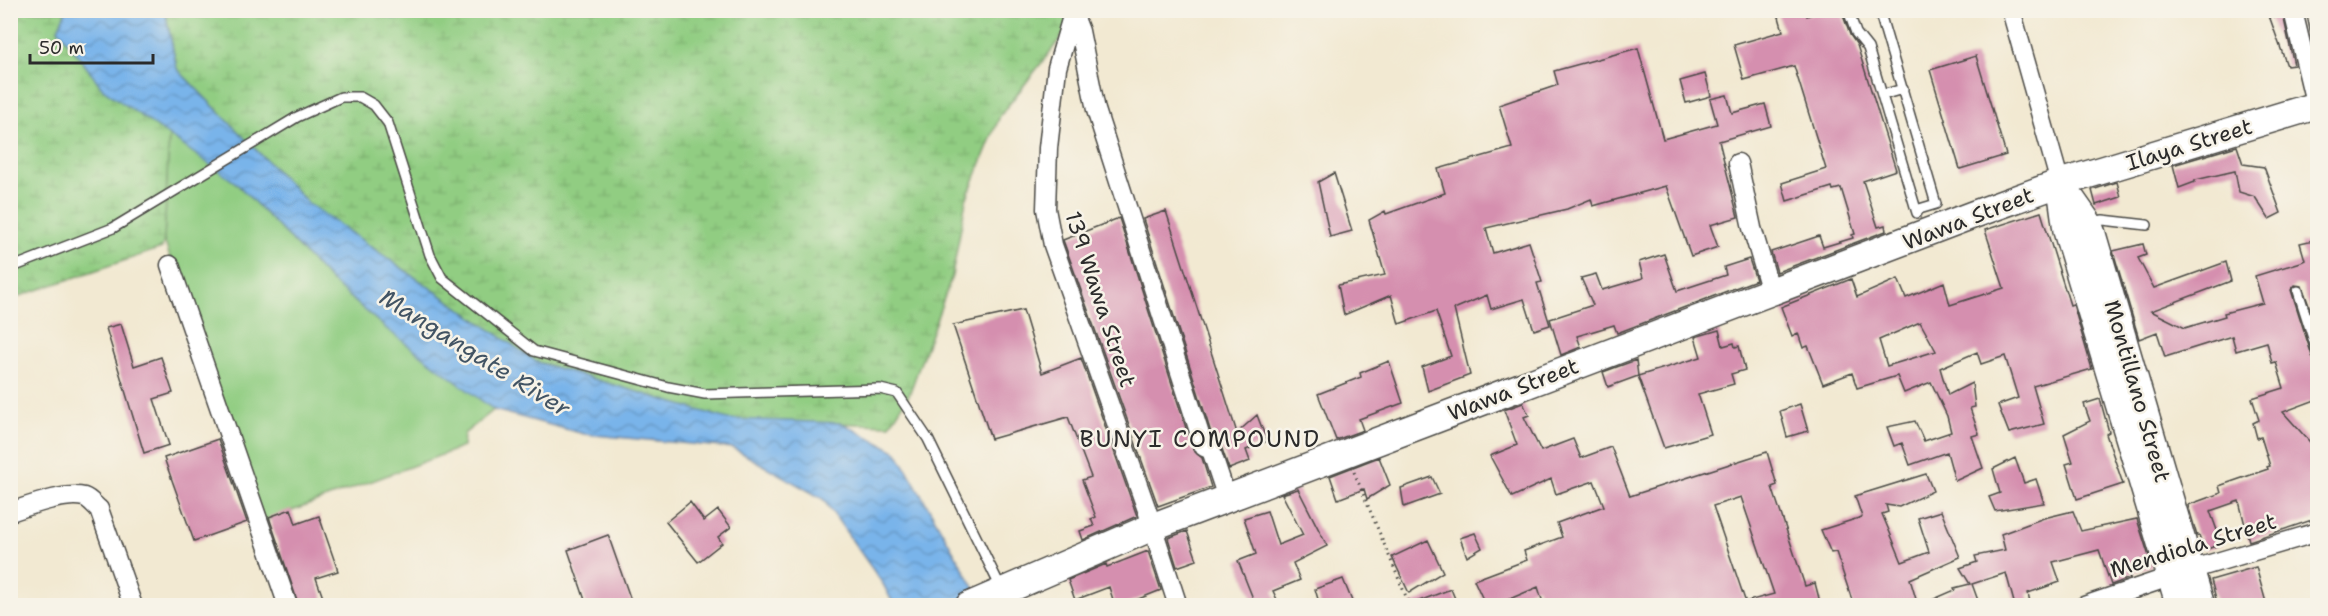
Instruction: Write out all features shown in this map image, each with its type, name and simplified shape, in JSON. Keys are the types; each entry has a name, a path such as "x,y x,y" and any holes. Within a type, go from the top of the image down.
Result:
{"main road":[{"name":"Ilaya Street","path":"2060,183 2317,109"},
{"name":"Montillano Street","path":"2060,183 2077,227 2180,574 2180,606"},
{"name":"Wawa Street","path":"988,598 1152,527 2060,183"},
{"name":"Montillano Street","path":"2180,574 2201,606"}],"street":[{"name":"Montillano Street","path":"2011,10 2060,183"},
{"path":"2295,10 2292,11 2317,109"},
{"path":"1075,12 1096,110 1125,203 1204,447 1210,450 1227,498"},
{"name":"139 Wawa Street","path":"1075,12 1058,68 1048,148 1046,209 1053,245 1178,606"},
{"path":"1738,163 1752,228 1772,292"},
{"path":"170,265 288,606"},
{"path":"10,512 60,498 82,496 89,500 99,509 133,606"},
{"name":"Mendiola Street","path":"2084,606 2318,532"}],"lane":[{"path":"1848,10 1856,33 1868,48 1916,212 1936,204 1879,10"},
{"path":"1882,95 1903,89"},
{"path":"10,268 113,228 297,117 341,97 360,97 374,105 388,123 430,255 442,278 534,351 668,387 705,394 880,389 897,393 928,439 988,598"},
{"path":"2077,227 2103,220 2147,225"},
{"path":"2298,291 2313,320 2318,354"}],"path":[{"path":"1346,453 1410,606"}],"green space":[{"path":"373,10 394,19 441,16 459,10 1082,11 1000,116 966,200 952,276 909,395 890,425 728,420 537,362 308,203 177,69 165,11"},
{"path":"10,11 66,11 58,29 103,89 169,135 162,248 11,299"},
{"path":"169,135 236,183 331,281 388,330 505,401 464,434 463,447 260,523 164,240"}],"water":[{"name":"Mangangate River","path":"66,11 165,11 177,69 308,203 537,362 728,419 842,423 897,452 984,605 894,605 883,584 823,499 733,448 584,434 494,410 388,330 331,281 236,183 103,89 58,29"},
{"path":"373,11 459,11 441,16 394,19"}],"building":[{"path":"1777,10 1806,10 1807,16 1824,10 1841,10 1850,35 1857,45 1896,170 1863,181 1878,227 1885,225 1886,231 1777,272 1771,252 1819,236 1823,247 1853,238 1852,235 1855,234 1841,188 1833,190 1832,187 1787,201 1782,183 1826,169 1794,66 1744,80 1734,45 1783,31"},
{"path":"2267,10 2282,10 2294,65 2287,66"},
{"path":"2306,10 2311,10 2312,19 2318,17 2318,37 2312,40"},
{"path":"1638,48 1663,139 1717,124 1710,99 1727,95 1732,113 1765,104 1771,126 1719,141 1738,217 1710,225 1718,247 1691,256 1666,186 1593,206 1591,199 1567,209 1486,228 1493,253 1529,242 1542,282 1537,283 1550,325 1534,330 1524,299 1491,309 1487,295 1454,309 1470,375 1428,391 1422,367 1451,356 1436,311 1399,324 1391,295 1344,315 1338,285 1385,275 1369,220 1385,211 1386,214 1445,193 1438,169 1512,148 1499,105 1558,85 1554,71"},
{"path":"1976,56 2006,155 1960,169 1930,70"},
{"path":"1705,74 1711,96 1686,103 1680,81"},
{"path":"2237,146 2243,164 2264,167 2281,213 2269,219 2255,197 2239,192 2235,171 2195,180 2179,188 2173,165"},
{"path":"1334,173 1352,231 1330,237 1318,182"},
{"path":"2117,182 2121,197 2096,205 2092,190"},
{"path":"1166,211 1237,433 1257,415 1267,441 1246,450 1250,461 1229,469 1221,446 1213,439 1143,219"},
{"path":"2041,212 2070,305 2073,304 2092,369 2033,386 2044,424 2009,433 1998,405 2018,398 2005,356 1981,364 1977,352 1940,368 1948,395 1972,383 1975,407 1970,408 1979,434 1972,436 1983,468 1955,481 1947,452 1910,465 1902,443 1894,446 1887,427 1915,421 1924,441 1951,432 1947,416 1931,382 1904,393 1897,376 1857,388 1852,373 1823,384 1808,346 1803,348 1798,333 1792,336 1781,307 1851,279 1857,297 1898,279 1906,298 1944,282 1950,305 2004,288 1985,230","holes":["1920,322 1936,351 1887,366 1879,340"]},
{"path":"1119,218 1193,450 1202,458 1211,487 1158,506 1063,240"},
{"path":"2318,239 2318,312 2312,314 2302,286 2295,285 2291,290 2312,356 2318,366 2318,399 2283,412 2318,451 2318,518 2249,541 2239,501 2210,511 2222,544 2204,550 2199,535 2197,536 2188,505 2221,493 2219,486 2268,469 2267,467 2270,466 2261,437 2257,438 2253,423 2259,420 2252,398 2284,388 2276,362 2272,363 2267,342 2236,351 2232,336 2165,357 2157,332 2139,339 2113,251 2143,244 2146,255 2138,258 2154,288 2226,262 2231,281 2151,311 2185,328 2225,316 2224,313 2263,303 2255,276 2305,260 2300,243"},
{"path":"1664,254 1677,291 1726,275 1724,267 1749,259 1756,280 1617,333 1614,325 1577,336 1581,347 1561,355 1550,319 1593,305 1581,278 1596,274 1602,290 1643,278 1639,262"},
{"path":"1023,310 1042,373 1081,358 1137,516 1083,540 1080,531 1094,526 1091,519 1096,517 1082,480 1091,477 1068,417 991,439 953,325"},
{"path":"121,324 134,366 161,357 173,393 154,399 169,445 144,453 106,328"},
{"path":"1719,330 1723,346 1734,343 1735,347 1739,346 1745,370 1731,374 1734,384 1698,394 1711,434 1664,448 1638,376 1701,357 1695,337"},
{"path":"1636,360 1638,376 1608,387 1603,372"},
{"path":"1389,361 1403,403 1359,419 1363,430 1336,440 1318,394 1361,377 1360,373"},
{"path":"2100,399 2109,432 2106,434 2123,484 2077,499 2066,464 2073,462 2064,434 2090,421 2084,404"},
{"path":"1523,403 1529,415 1524,417 1541,451 1573,439 1581,458 1611,447 1630,496 1767,452 1777,485 1772,487 1805,586 1815,583 1821,606 1748,606 1748,601 1774,594 1741,497 1713,506 1747,606 1705,606 1704,600 1688,606 1544,606 1538,587 1493,606 1486,606 1474,580 1527,560 1524,551 1562,537 1557,523 1604,506 1594,481 1556,494 1551,479 1512,497 1490,456 1517,445 1504,410"},
{"path":"1800,404 1808,431 1787,437 1780,411"},
{"path":"218,439 247,522 194,541 164,458"},
{"path":"1379,457 1390,485 1367,499 1364,489 1338,499 1330,476"},
{"path":"2015,458 2024,483 2036,479 2044,503 1995,511 1989,497 2000,493 1993,469"},
{"path":"1926,474 1933,491 1899,507 1886,505 1888,512 1882,514 1902,562 1929,552 1918,518 1941,511 1960,557 1910,579 1918,606 1854,606 1836,552 1831,553 1821,530 1862,517 1855,496"},
{"path":"1432,477 1440,494 1404,507 1401,488"},
{"path":"1298,489 1327,546 1293,563 1300,580 1273,591 1280,606 1256,606 1238,561 1256,554 1244,518 1267,511 1278,545 1303,535 1282,494"},
{"path":"690,502 704,521 718,510 731,527 718,537 722,543 698,562 666,522"},
{"path":"291,509 296,524 319,516 338,571 316,578 326,606 299,606 269,517"},
{"path":"2073,511 2081,531 2137,519 2152,566 2129,574 2130,578 2111,585 2099,550 2053,562 2060,582 2028,593 2030,602 2015,606 2006,573 1972,584 1980,606 1918,606 1955,590 1954,588 1970,584 1960,568 1977,562 1975,556 2005,550 2001,534 2044,518"},
{"path":"1187,531 1197,560 1177,567 1168,538"},
{"path":"1475,533 1482,548 1467,557 1460,538"},
{"path":"608,535 633,606 587,606 568,550"},
{"path":"1428,540 1443,572 1409,593 1392,557"},
{"path":"1148,551 1161,590 1121,606 1115,606 1109,587 1075,600 1068,580 1106,564 1107,567"},
{"path":"2256,567 2267,606 2218,606 2211,580"},
{"path":"1343,579 1354,606 1320,606 1315,589"},
{"path":"1451,589 1458,606 1411,606 1411,604"}],"district":[{"name":"BUNYI COMPOUND","path":"1200,439"}]}
